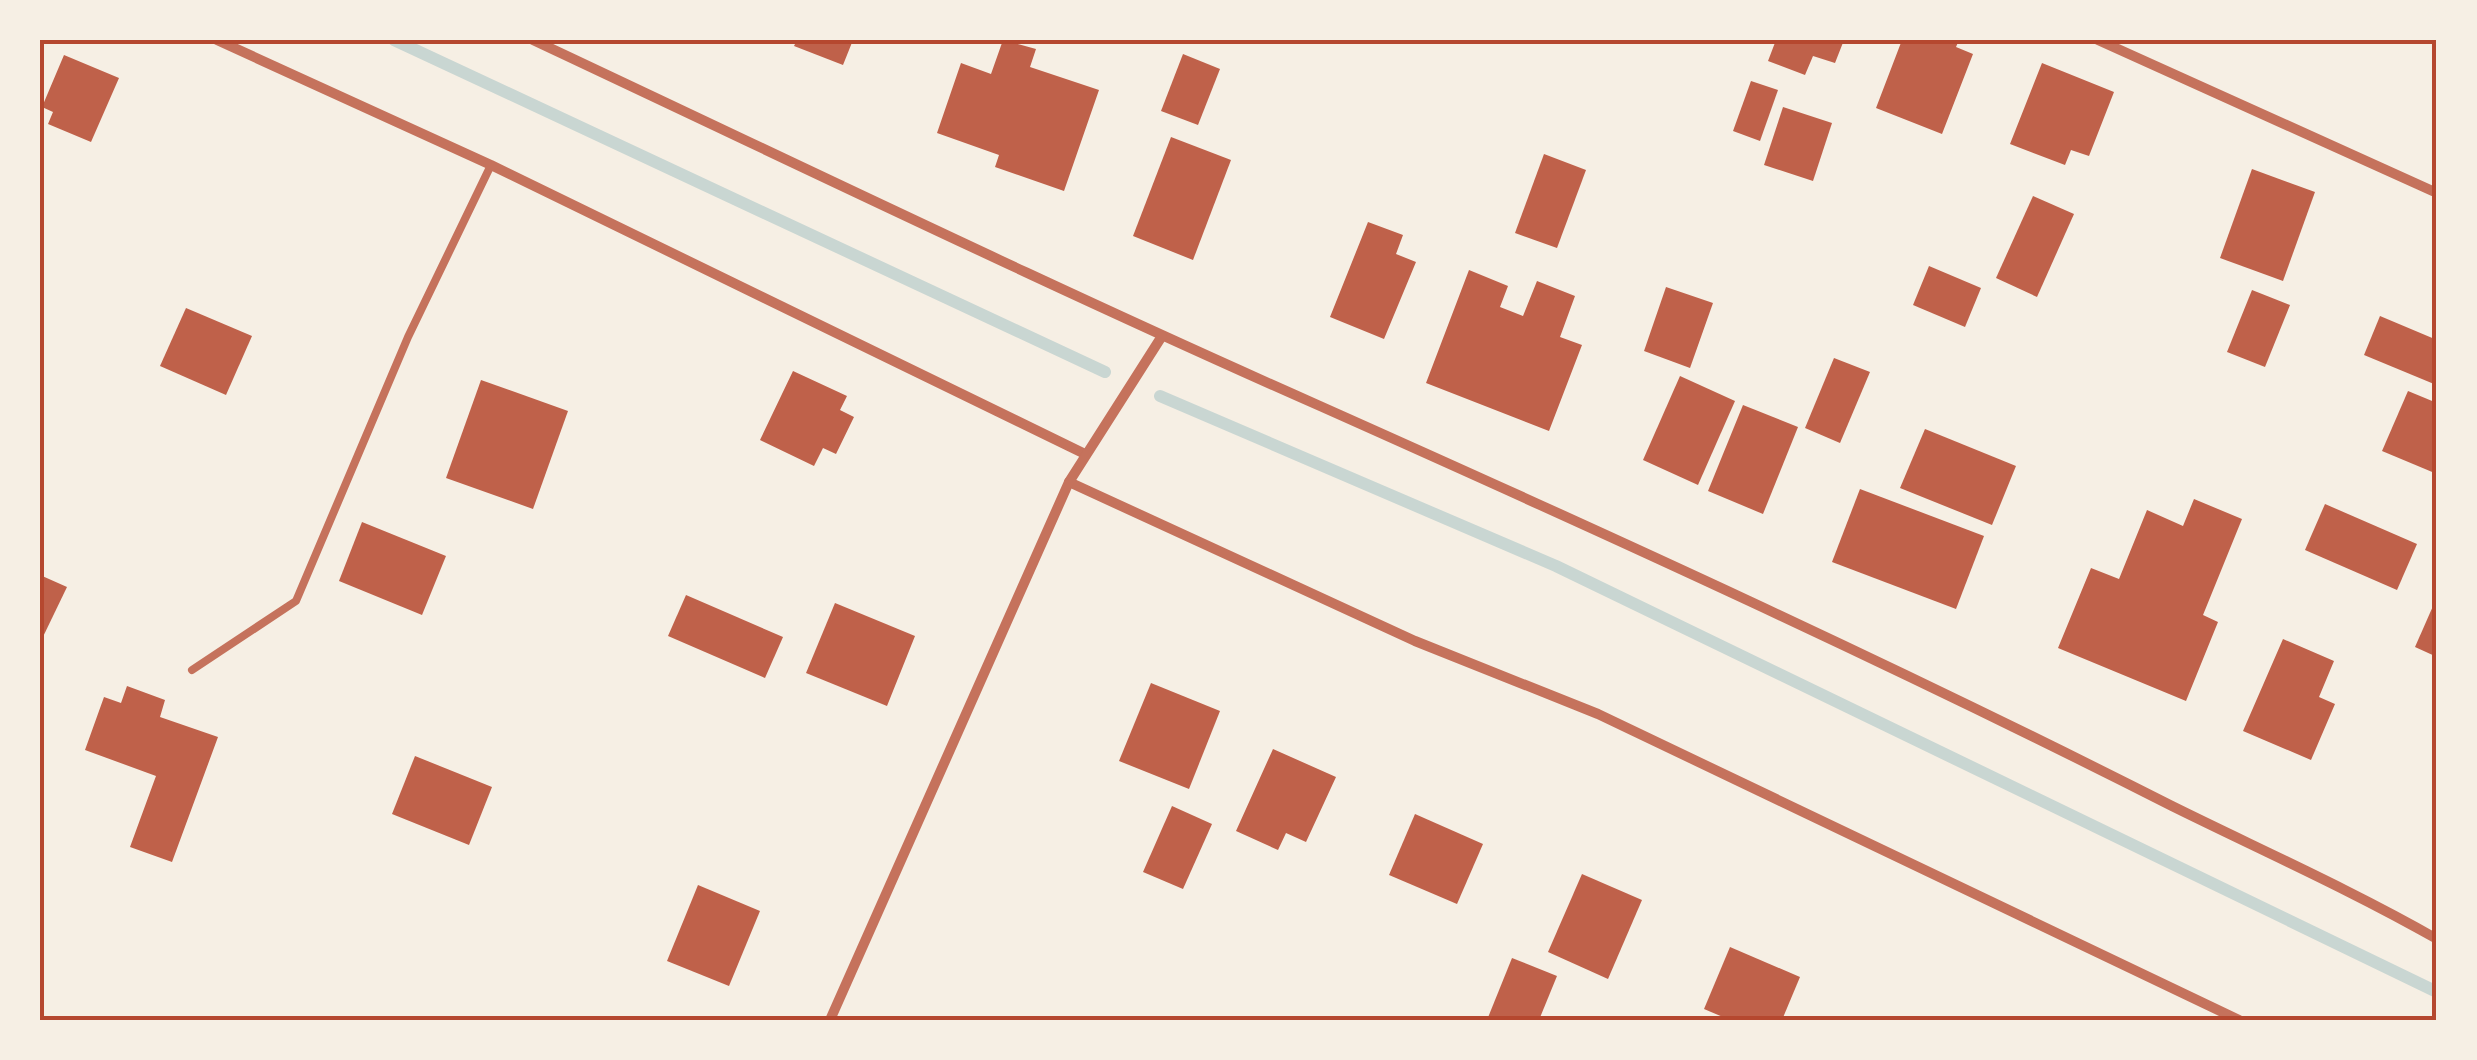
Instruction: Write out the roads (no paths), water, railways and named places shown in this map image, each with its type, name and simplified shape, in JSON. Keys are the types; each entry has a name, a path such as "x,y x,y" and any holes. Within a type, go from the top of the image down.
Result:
{"street":[{"path":"218,40 490,166 1085,454"},
{"path":"533,40 1162,336 1676,565 1907,674 2368,900 2437,939"},
{"path":"2098,40 2437,193"},
{"path":"830,1020 1068,482 1162,336"},
{"path":"1068,482 1415,641 1598,714 2239,1020"}],"lane":[{"path":"192,670 296,601 408,337 490,166"}],"waterway":[{"path":"394,40 1105,372"},
{"path":"1160,396 1556,566 2437,992"}]}
